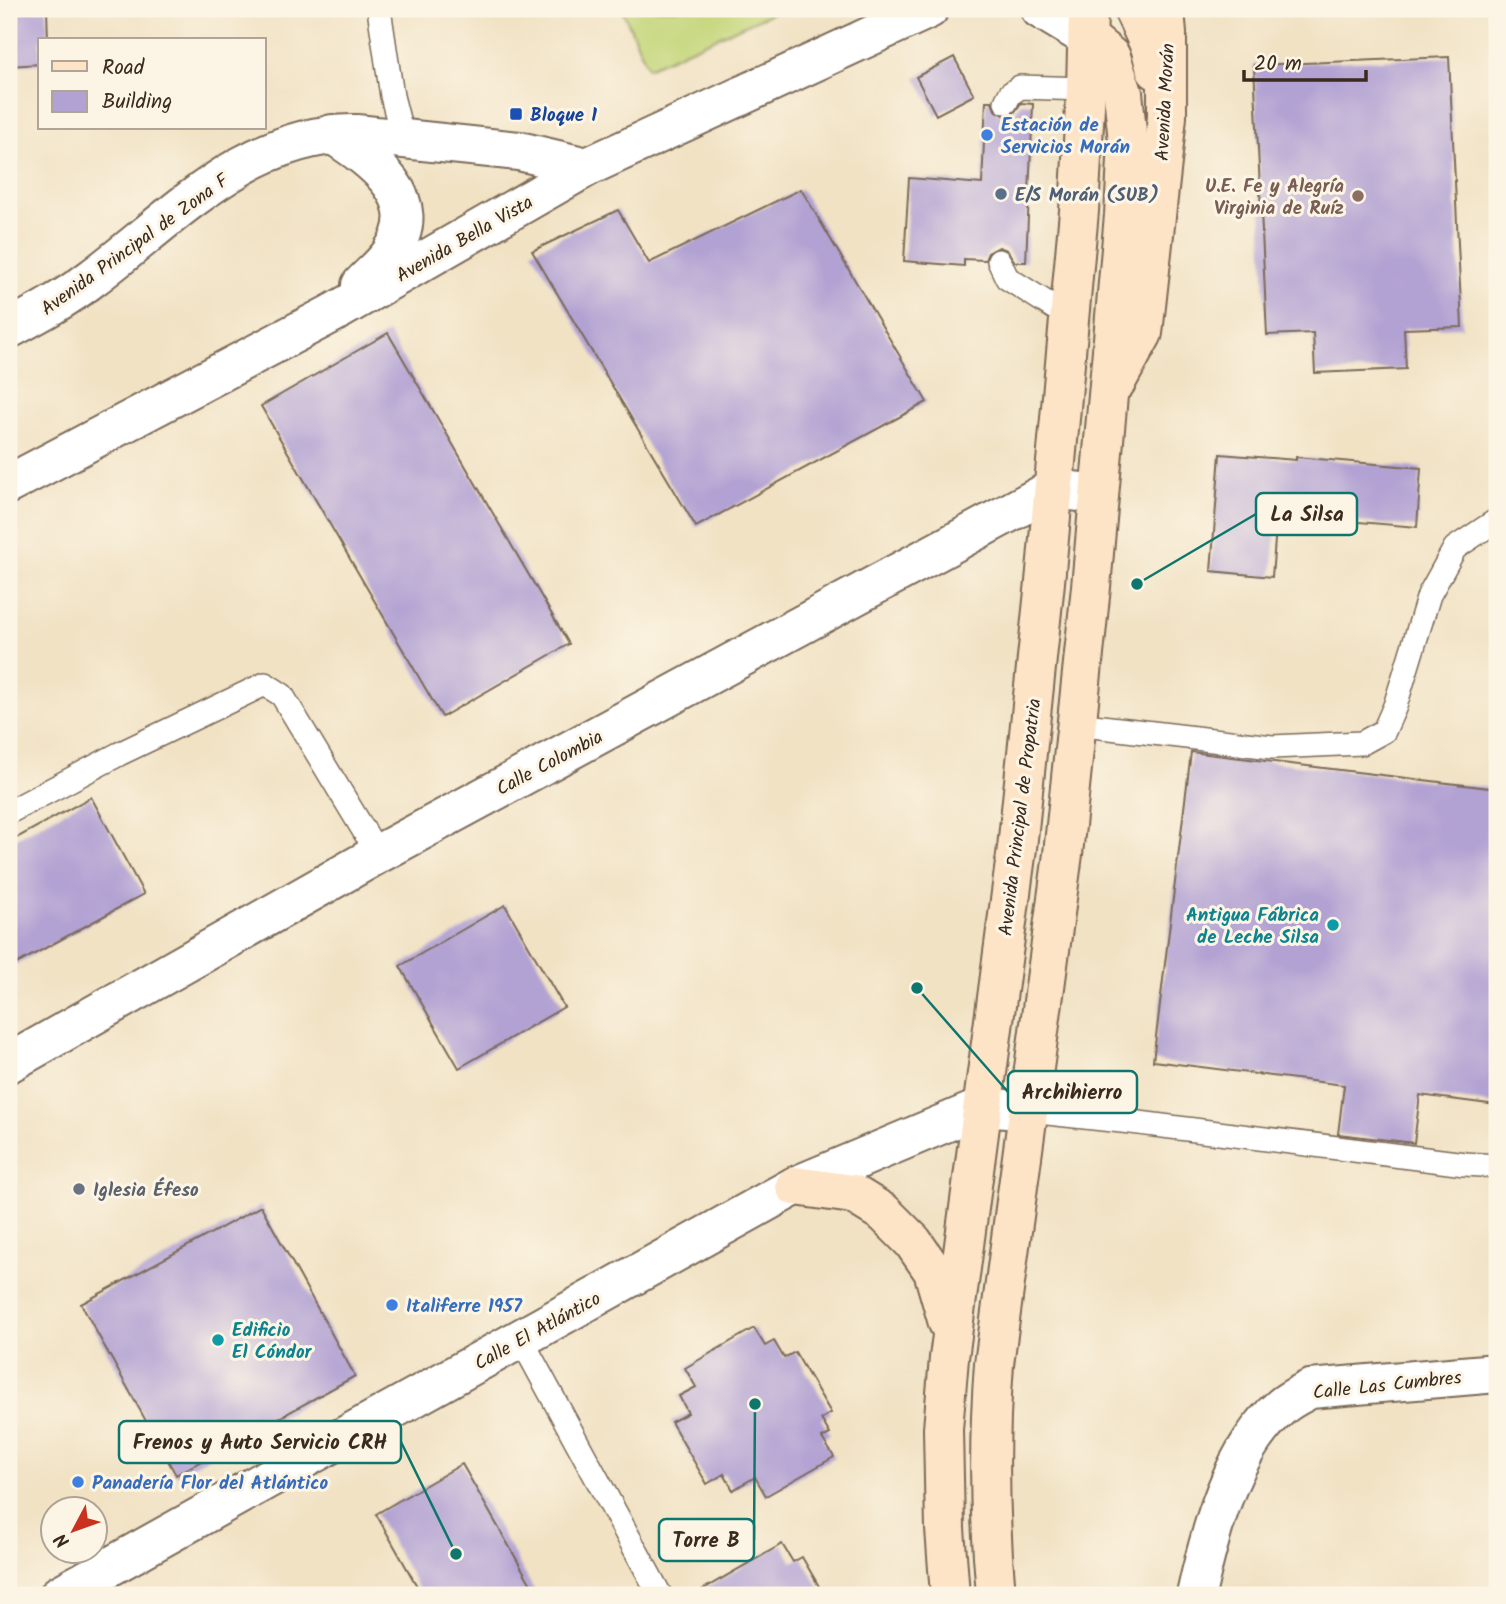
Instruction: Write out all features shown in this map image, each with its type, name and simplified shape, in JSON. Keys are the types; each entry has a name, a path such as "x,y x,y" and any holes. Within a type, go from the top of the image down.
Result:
{"main road":[{"path":"1133,9 1150,46 1167,117"},
{"name":"Avenida Morán","path":"1108,396 1143,333 1167,117 1165,9"},
{"name":"Avenida Principal de Propatria","path":"950,1595 945,1529 944,1411 1017,848 1079,211 1088,23"},
{"path":"996,1595 990,1527 990,1413 994,1364 1062,854 1124,215 1128,141 1124,93 1111,57 1088,23"},
{"path":"795,1186 853,1194 884,1213 913,1242 933,1271 952,1335"},
{"path":"944,1411 990,1413"}],"street":[{"name":"Avenida Bella Vista","path":"9,484 335,312 587,167 929,9"},
{"path":"1041,9 1088,23"},
{"name":"Avenida Principal de Zona F","path":"9,329 52,307 92,279 205,187 271,150 332,134 519,151 587,167"},
{"path":"332,134 367,157 386,175 399,196 403,212 401,232 391,254 335,312"},
{"path":"1053,489 1099,494"},
{"name":"Calle Colombia","path":"9,1063 379,854 1053,489"},
{"name":"Calle El Atlántico","path":"59,1595 795,1186 983,1107 1029,1111"},
{"name":"Calle Las Cumbres","path":"1196,1595 1230,1478 1266,1422 1284,1404 1310,1389 1497,1373"}],"lane":[{"path":"379,9 392,96 403,139"},
{"path":"1006,102 1010,94 1020,87 1086,89"},
{"path":"999,261 1007,278 1069,317"},
{"path":"1076,724 1272,747 1362,743 1384,732 1395,706 1429,595 1455,548 1497,520"},
{"path":"9,812 119,754 265,684 282,695 379,854"},
{"path":"1029,1111 1497,1166"},
{"path":"521,1339 660,1595"}],"green space":[{"path":"622,9 781,9 648,68"}],"building":[{"path":"9,9 47,9 48,38 38,38 38,64 9,66"},
{"path":"954,57 974,95 936,115 916,77"},
{"name":"U.E. Fe y Alegría Virginia de Ruíz","path":"1449,57 1462,327 1404,329 1406,369 1315,373 1313,333 1267,335 1254,65"},
{"path":"986,101 992,101 995,110 1006,116 1014,113 1021,103 1033,104 1026,262 1015,262 1007,250 999,247 988,253 985,260 964,259 964,266 904,261 909,178 982,184"},
{"path":"801,189 927,402 696,527 532,251 618,210 649,263"},
{"path":"388,333 569,644 442,717 261,406"},
{"path":"1220,454 1296,460 1296,457 1421,468 1417,527 1277,515 1272,577 1211,571"},
{"name":"Antigua Fábrica de Leche Silsa","path":"1191,752 1497,789 1497,1105 1420,1095 1414,1143 1338,1134 1344,1085 1153,1061"},
{"path":"91,797 144,894 9,968 9,842"},
{"path":"505,905 564,1007 459,1068 400,966"},
{"name":"Edificio El Cóndor","path":"261,1206 355,1376 176,1475 81,1304"},
{"path":"754,1328 765,1346 774,1341 784,1358 795,1352 831,1413 821,1419 830,1434 822,1438 834,1457 766,1496 755,1477 733,1490 724,1474 707,1484 671,1422 688,1413 679,1396 696,1387 685,1368"},
{"path":"462,1464 537,1595 422,1595 376,1514"},
{"path":"782,1544 793,1562 802,1557 824,1595 693,1595"}],"place":[{"name":"Bloque 1","path":"516,114"},
{"name":"Estación de Servicios Morán","path":"987,135"},
{"name":"E/S Morán (SUB)","path":"1001,194"},
{"name":"U.E. Fe y Alegría Virginia de Ruíz","path":"1358,196"},
{"name":"La Silsa","path":"1137,584"},
{"name":"Antigua Fábrica de Leche Silsa","path":"1333,925"},
{"name":"Archihierro","path":"917,988"},
{"name":"Iglesia Éfeso","path":"79,1189"},
{"name":"Italiferre 1957","path":"392,1305"},
{"name":"Edificio El Cóndor","path":"218,1340"},
{"name":"Torre B","path":"755,1404"},
{"name":"Panadería Flor del Atlántico","path":"78,1482"},
{"name":"Frenos y Auto Servicio CRH","path":"456,1554"}]}
